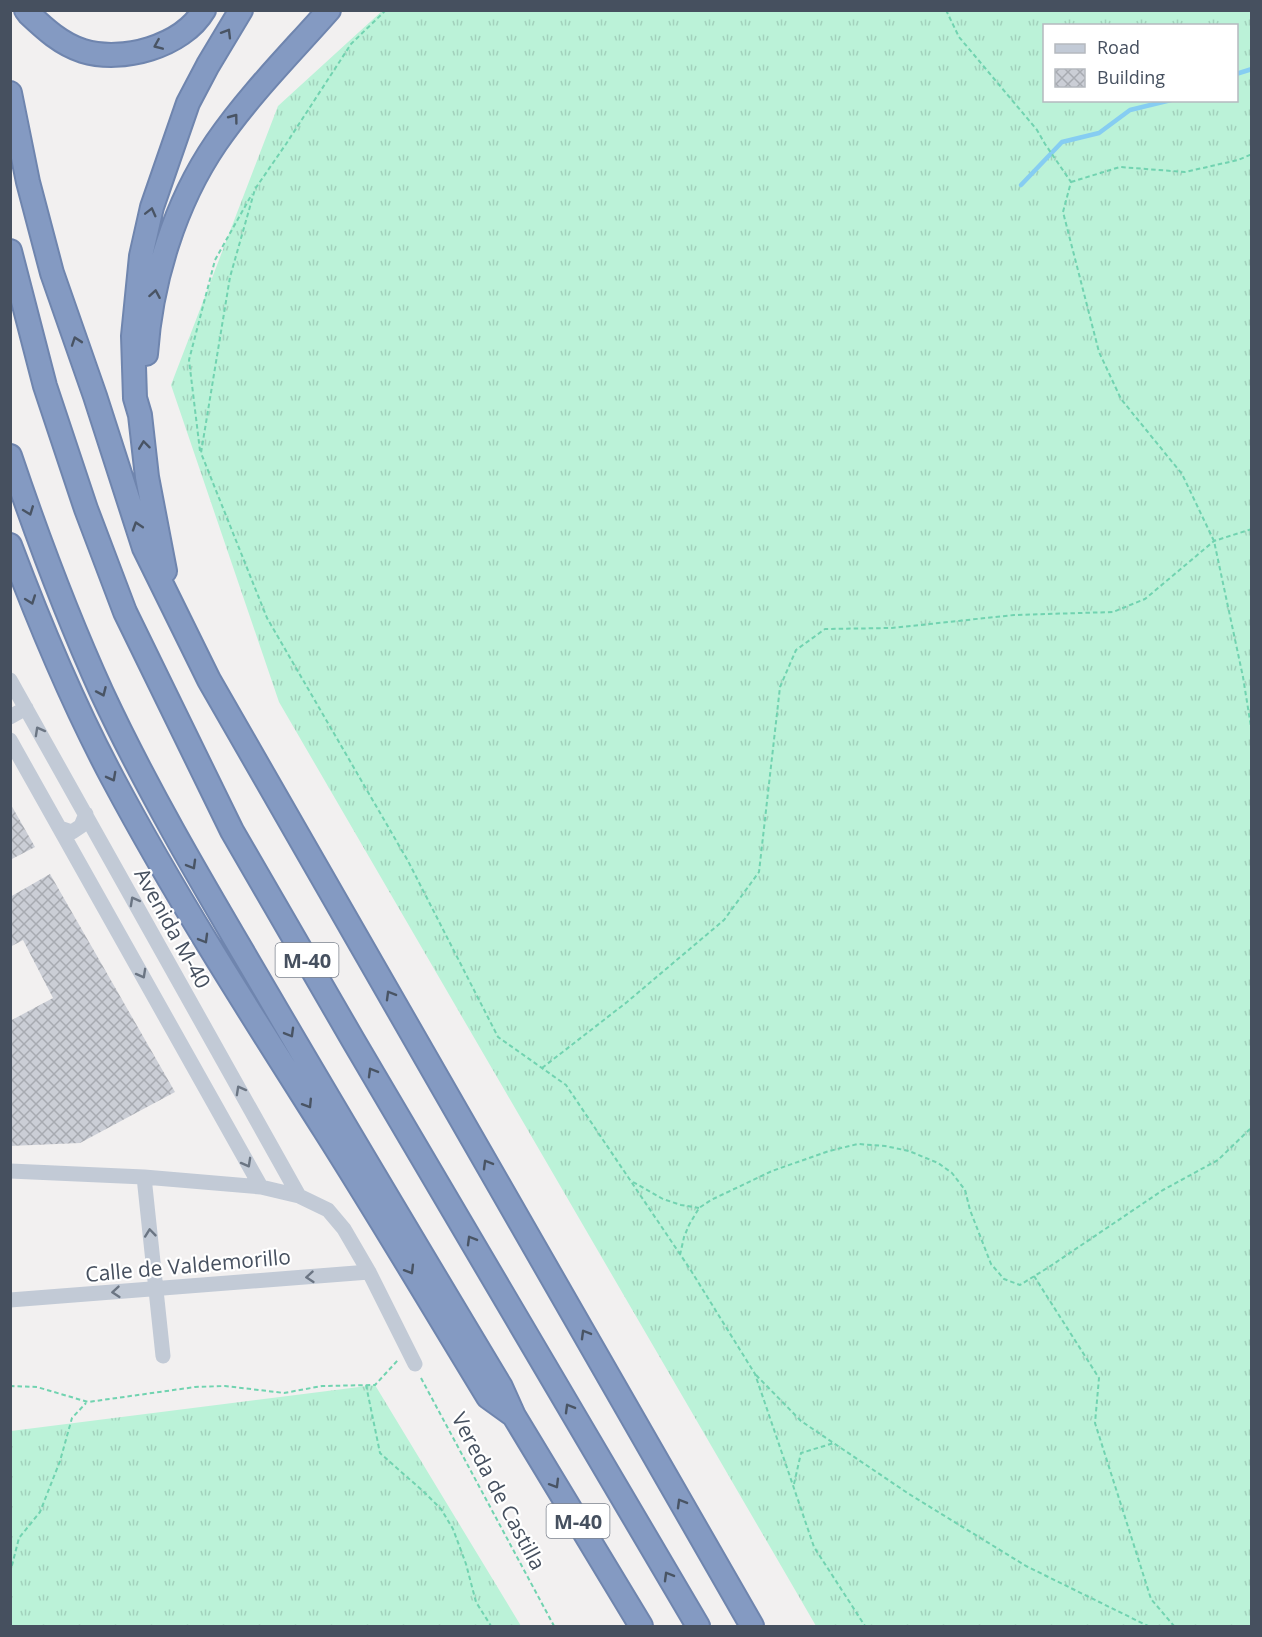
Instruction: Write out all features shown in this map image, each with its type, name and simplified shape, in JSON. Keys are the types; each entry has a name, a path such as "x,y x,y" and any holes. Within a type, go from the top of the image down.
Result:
{"highway":[{"path":"26,10 56,38 82,51 111,56 143,51 175,38 199,19 204,10"},
{"path":"170,599 147,477 140,415 135,398 133,336 141,256 152,207 188,103 241,10"},
{"path":"140,415 148,336 161,262 188,192 215,144 242,108 329,10"},
{"path":"10,93 28,182 52,273 144,548 209,680 752,1626"},
{"name":"M-40","path":"10,251 45,386 86,509 125,612 232,831 698,1626"},
{"name":"M-40","path":"10,456 68,612 102,692 177,841 501,1387 514,1416 640,1626"},
{"path":"10,545 34,609 94,741 113,779 209,948 342,1158 488,1397 514,1416"}],"street":[{"name":"Avenida M-40","path":"10,680 299,1196"},
{"path":"10,717 26,708"},
{"path":"10,740 261,1187"},
{"path":"60,828 72,832 81,825 86,814"},
{"path":"10,1171 144,1177 261,1187 299,1196 328,1210 344,1229 369,1272 416,1367"},
{"path":"144,1177 163,1356"},
{"name":"Calle de Valdemorillo","path":"10,1300 369,1272"}],"path":[{"path":"386,10 351,44 255,189 215,260 189,360 201,453 267,618 408,861 498,1037 566,1085 680,1255 755,1374 801,1421 909,1494 1026,1566 1148,1626"},
{"path":"946,10 959,37 1037,130 1071,182 1063,212 1099,352 1121,399 1182,474 1214,541 1244,677 1251,733"},
{"path":"1071,182 1120,167 1185,172 1238,160 1251,154"},
{"path":"201,453 230,277 255,189"},
{"path":"542,1068 627,1002 724,920 759,872 780,687 796,650 825,629 892,628 1014,615 1113,612 1145,599 1214,541 1251,529"},
{"path":"680,1255 689,1225 699,1208 711,1200 772,1172 829,1151 858,1144 885,1146 909,1151 938,1163 952,1173 965,1190 992,1264 1004,1279 1020,1285 1162,1190 1218,1160 1251,1127"},
{"path":"631,1182 663,1199 699,1208"},
{"path":"1034,1276 1099,1378 1095,1423 1151,1599 1174,1626"},
{"path":"10,1386 37,1387 87,1402 195,1387 225,1386 284,1393 322,1386 375,1385 407,1349"},
{"name":"Vereda de Castilla","path":"416,1367 554,1626"},
{"path":"755,1374 814,1547 865,1626"},
{"path":"366,1385 380,1454 441,1509 453,1529 466,1564 476,1602 491,1626"},
{"path":"10,1573 19,1538 40,1512 60,1461 72,1418 87,1402"},
{"path":"794,1487 801,1453 834,1443"}],"green space":[{"path":"382,11 1251,11 1251,1626 816,1626 279,702 171,385 278,106"},
{"path":"375,1385 521,1626 11,1626 11,1431"}],"building":[{"path":"10,803 35,847 10,860"},
{"path":"50,874 175,1092 80,1143 10,1146 10,1021 53,998 23,940 10,947 10,897"}],"waterway":[{"path":"1238,73 1252,69"},
{"path":"1021,185 1062,142 1099,133 1130,110 1163,102"}]}
